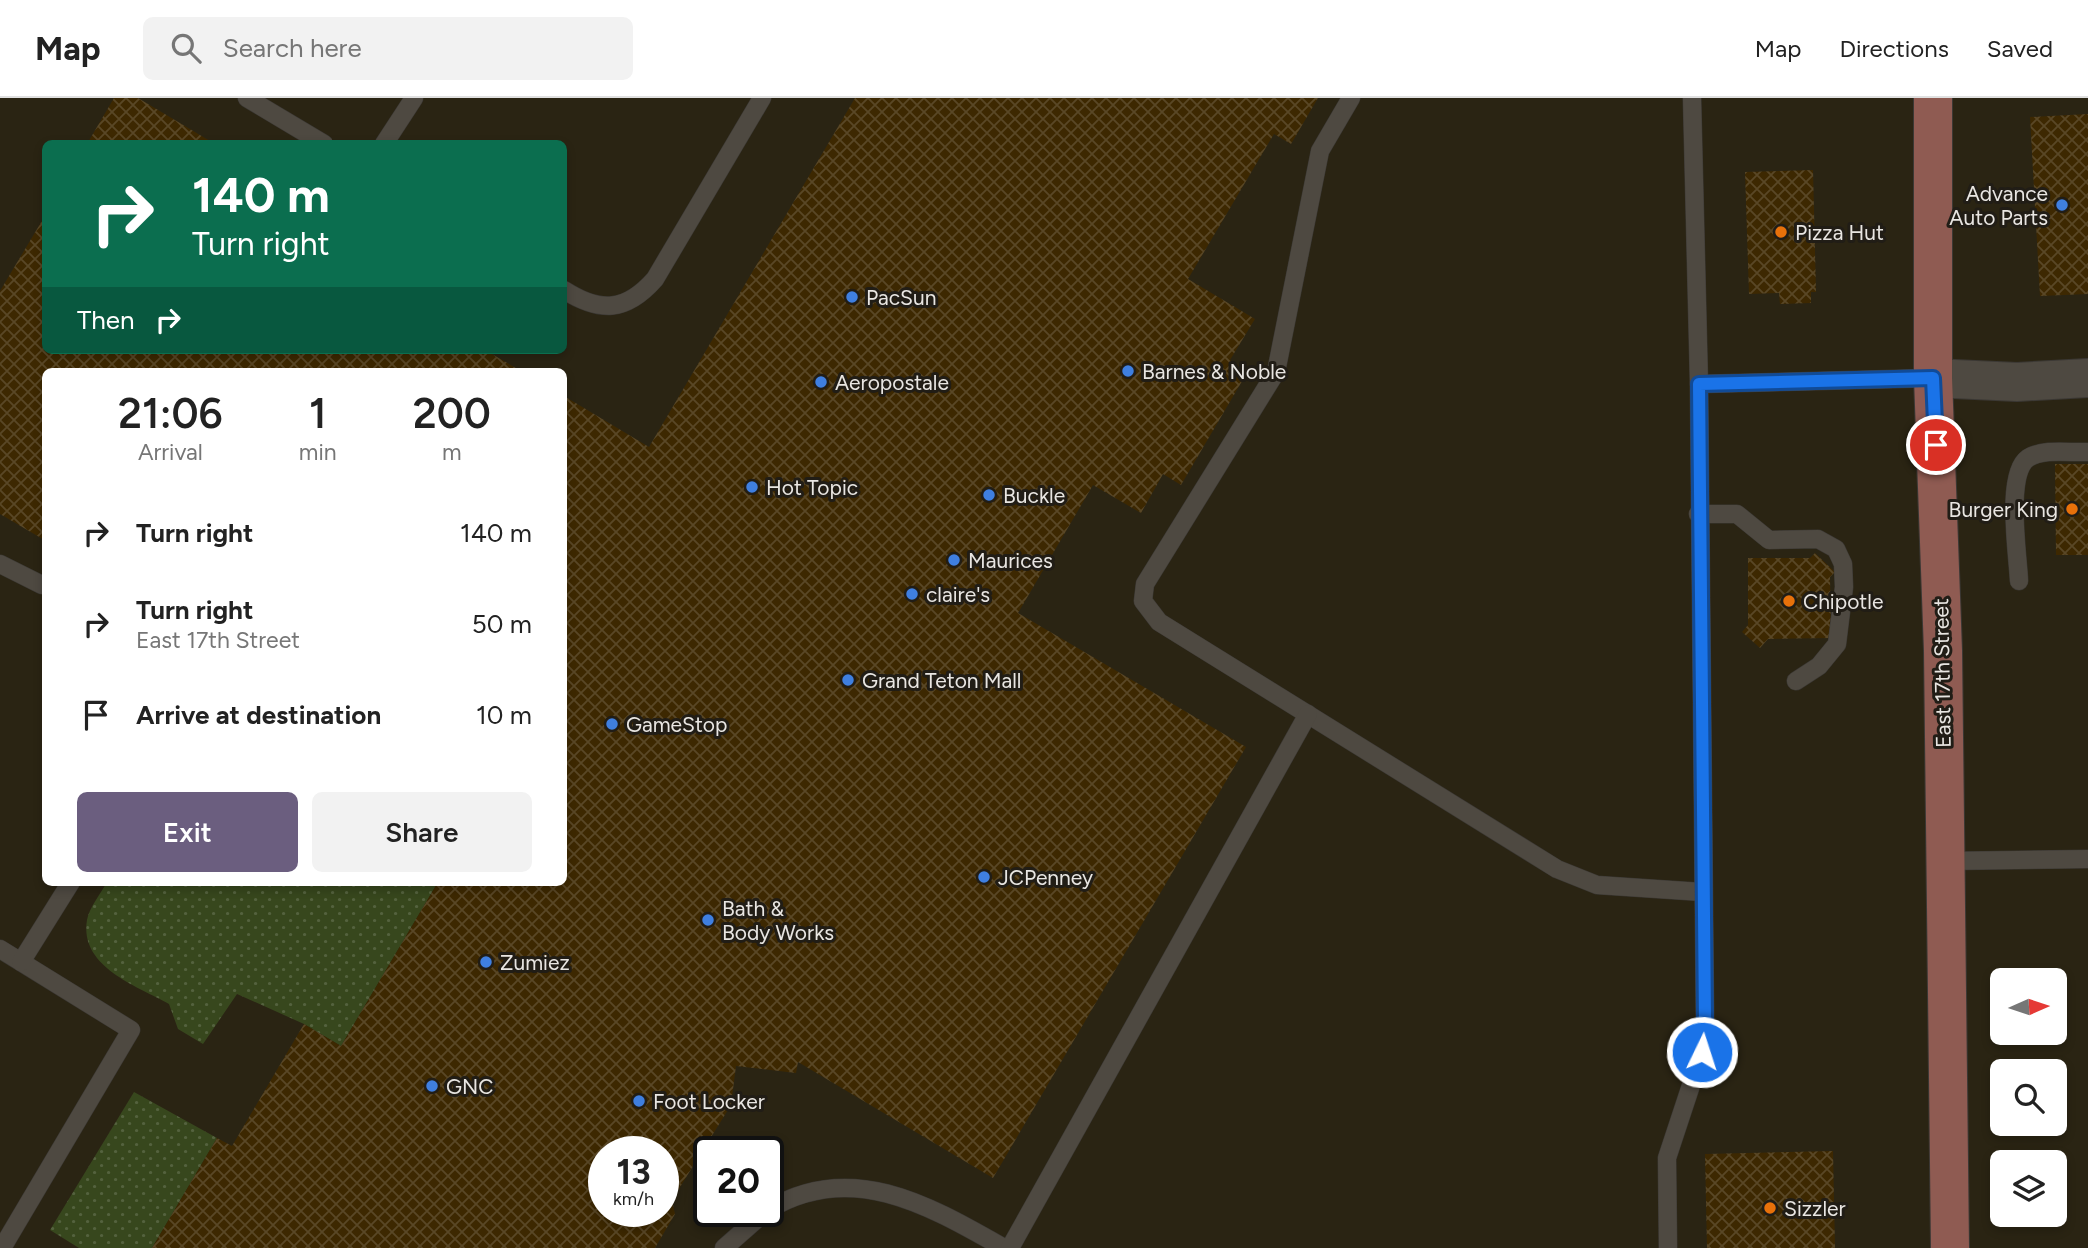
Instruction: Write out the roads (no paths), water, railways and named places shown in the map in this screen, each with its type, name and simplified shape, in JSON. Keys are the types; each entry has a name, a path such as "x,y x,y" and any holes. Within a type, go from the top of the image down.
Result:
{"main road":[{"name":"East 17th Street","path":"1933,98 1933,378 1947,861 1950,1248"}],"street":[{"path":"1933,378 2017,382 2088,378"}],"lane":[{"path":"247,98 317,140"},
{"path":"387,140 414,98"},
{"path":"567,292 596,306 634,301 645,291 655,279 762,98"},
{"path":"1351,98 1321,151 1276,372 1145,584 1143,601 1159,622 1557,869 1597,885 1702,892"},
{"path":"1668,1248 1667,1158 1702,1052 1704,1034 1699,384 1692,98"},
{"path":"1699,384 1933,378"},
{"path":"2019,581 2015,489 2019,472 2026,459 2040,453 2088,452"},
{"path":"1698,514 1737,514 1769,540 1818,539 1836,549 1843,564 1844,587 1837,644 1819,666 1796,681"},
{"path":"0,564 42,585"},
{"path":"1010,1248 1308,714"},
{"path":"1947,861 2088,859"},
{"path":"21,962 68,886"},
{"path":"0,949 131,1030 2,1248"},
{"path":"784,1200 816,1189 869,1190 934,1208 1004,1248"},
{"path":"724,1248 748,1227"}],"place":[{"name":"Advance Auto Parts","path":"2062,205"},
{"name":"Pizza Hut","path":"1781,232"},
{"name":"PacSun","path":"852,297"},
{"name":"Barnes & Noble","path":"1128,371"},
{"name":"Aeropostale","path":"821,382"},
{"name":"Hot Topic","path":"752,487"},
{"name":"Buckle","path":"989,495"},
{"name":"Burger King","path":"2072,509"},
{"name":"Maurices","path":"954,560"},
{"name":"claire's","path":"912,594"},
{"name":"Chipotle","path":"1789,601"},
{"name":"Grand Teton Mall","path":"848,680"},
{"name":"GameStop","path":"612,724"},
{"name":"JCPenney","path":"984,877"},
{"name":"Bath & Body Works","path":"708,920"},
{"name":"Zumiez","path":"486,962"},
{"name":"GNC","path":"432,1086"},
{"name":"Foot Locker","path":"639,1101"},
{"name":"Sizzler","path":"1770,1208"}]}
